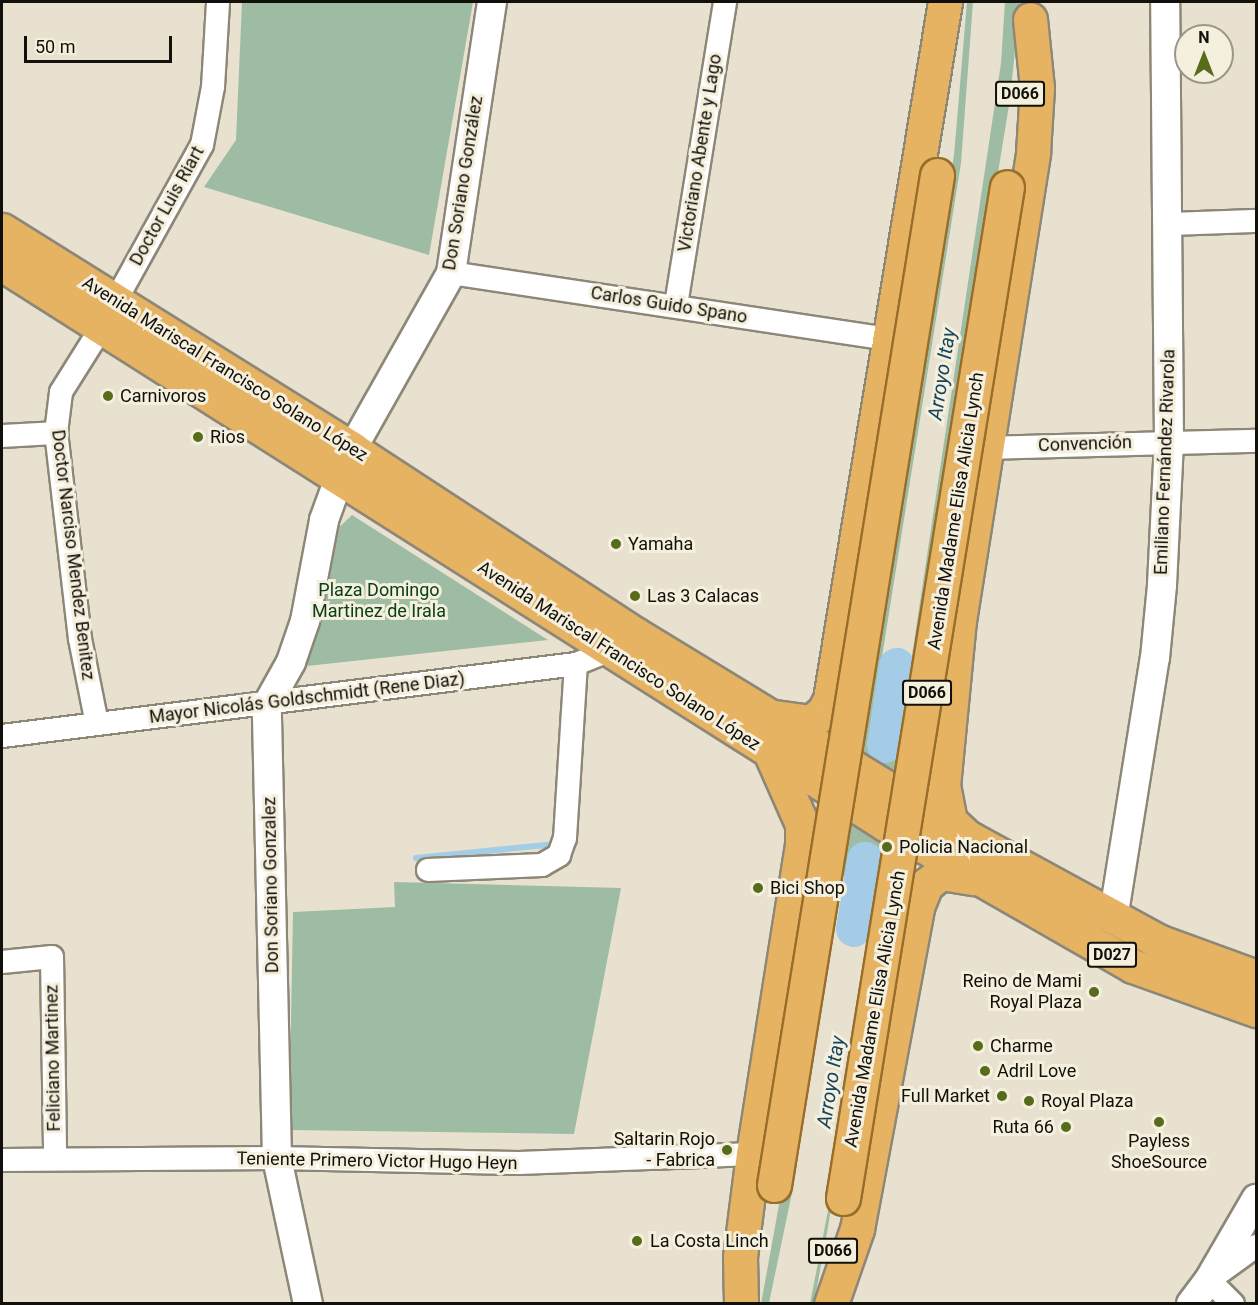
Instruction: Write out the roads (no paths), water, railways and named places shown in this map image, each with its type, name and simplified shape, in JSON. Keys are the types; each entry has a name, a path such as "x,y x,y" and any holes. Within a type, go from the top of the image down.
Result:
{"highway":[{"path":"773,717 811,722 824,711 830,699 945,2"},
{"path":"750,1304 774,1185 937,174 953,2"},
{"path":"969,838 950,821 943,786 959,621 1033,152 1037,88 1031,10"},
{"name":"Avenida Madame Elisa Alicia Lynch","path":"824,1304 1007,187 1031,10"},
{"name":"Avenida Mariscal Francisco Solano López","path":"2,230 109,312 346,463 773,717 969,838 1113,919 1160,942 1257,977"},
{"name":"Avenida Mariscal Francisco Solano López","path":"2,264 109,312"},
{"name":"Avenida Mariscal Francisco Solano López","path":"346,463 610,650 771,754 885,824 1133,966 1257,1010"},
{"path":"741,1304 741,1257 753,1154 802,843 802,824 771,754"},
{"path":"831,1304 857,1229 917,907 926,885 941,873 954,872 978,879"}],"street":[{"name":"Doctor Luis Riart","path":"109,312 202,145 213,87 218,2"},
{"name":"Don Soriano González","path":"346,463 451,273 492,2"},
{"name":"Victoriano Abente y Lago","path":"676,305 725,2"},
{"name":"Emiliano Fernández Rivarola","path":"1113,919 1155,658 1169,440 1165,2"},
{"path":"1168,224 1257,221"},
{"name":"Carlos Guido Spano","path":"451,273 676,305 888,339"},
{"name":"Doctor Narciso Mendez Benitez","path":"97,724 80,639 56,434 61,392 109,312"},
{"path":"2,436 56,434"},
{"name":"Convención","path":"985,448 1169,440 1257,441"},
{"path":"267,705 291,662 305,621 324,520 346,463"},
{"name":"Mayor Nicolás Goldschmidt (Rene Diaz)","path":"2,736 267,705 576,664 610,650"},
{"path":"428,870 542,865 559,855 565,838 576,664"},
{"name":"Don Soriano Gonzalez","path":"267,705 277,1158 308,1304"},
{"name":"Feliciano Martinez","path":"2,962 52,957 55,1159"},
{"name":"Teniente Primero Victor Hugo Heyn","path":"2,1160 277,1158 519,1163 753,1154"},
{"path":"1191,1304 1209,1280 1257,1199"},
{"path":"1209,1280 1257,1246"},
{"path":"1209,1280 1233,1304"}],"waterway":[{"name":"Arroyo Itay","path":"885,745 897,666"},
{"path":"416,858 556,844"},
{"name":"Arroyo Itay","path":"854,929 865,860"}],"place":[{"name":"Carnivoros","path":"108,396"},
{"name":"Rios","path":"198,437"},
{"name":"Yamaha","path":"616,544"},
{"name":"Las 3 Calacas","path":"635,596"},
{"name":"Policia Nacional","path":"887,847"},
{"name":"Bici Shop","path":"758,888"},
{"name":"Reino de Mami Royal Plaza","path":"1094,992"},
{"name":"Charme","path":"978,1046"},
{"name":"Adril Love","path":"985,1071"},
{"name":"Full Market","path":"1002,1096"},
{"name":"Royal Plaza","path":"1029,1101"},
{"name":"Payless ShoeSource","path":"1159,1122"},
{"name":"Ruta 66","path":"1066,1127"},
{"name":"Saltarin Rojo - Fabrica","path":"727,1150"},
{"name":"La Costa Linch","path":"637,1241"}],"park label":[{"name":"Plaza Domingo Martinez de Irala","path":"379,601"}]}
